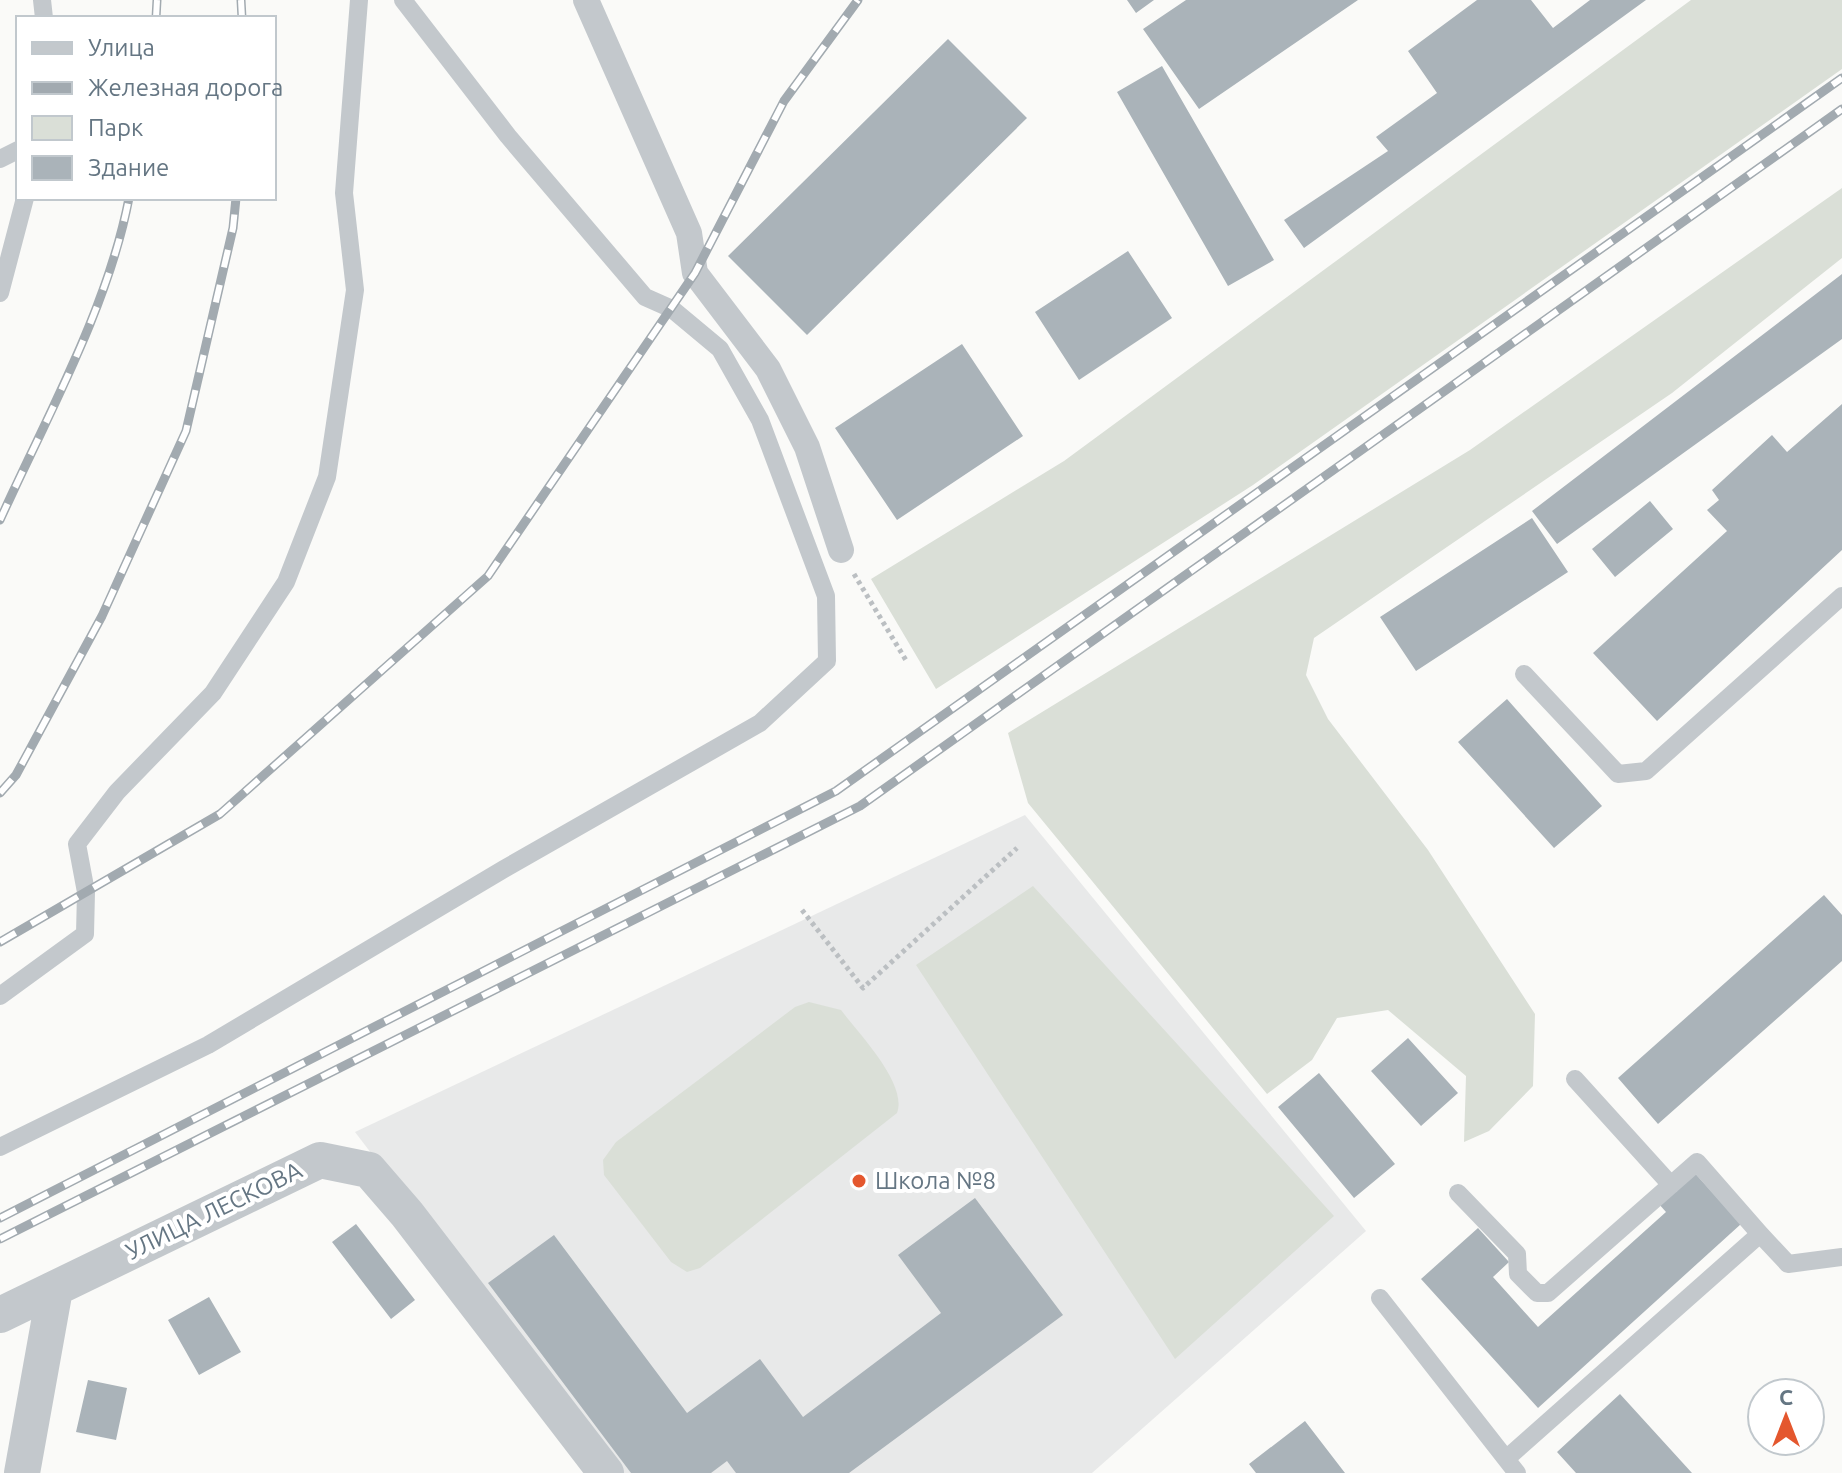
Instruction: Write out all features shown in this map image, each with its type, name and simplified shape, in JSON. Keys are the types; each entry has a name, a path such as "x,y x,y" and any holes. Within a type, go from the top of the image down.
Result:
{"street":[{"path":"586,0 689,233 695,273 768,369 807,447 841,550"},
{"name":"УЛИЦА ЛЕСКОВА","path":"0,1315 320,1160 369,1170 407,1214 606,1473"},
{"path":"22,1473 55,1289"}],"lane":[{"path":"0,996 85,934 86,892 77,844 117,792 213,693 286,582 327,477 355,290 344,193 359,0"},
{"path":"0,1147 208,1045 504,869 760,723 827,661 826,596 760,420 720,349 672,309 645,297 508,136 403,0"},
{"path":"0,293 24,200"},
{"path":"1524,674 1618,774 1646,771 1842,596"},
{"path":"1575,1079 1671,1185"},
{"path":"1458,1193 1517,1254 1518,1274 1537,1293 1548,1293 1697,1162 1788,1264 1842,1257"},
{"path":"1380,1298 1512,1466 1760,1234"}],"path":[{"path":"841,550 907,662"},
{"path":"802,910 863,988 1017,848"}],"shaded area":[{"name":"Школа №8","path":"1025,815 1366,1231 1092,1473 615,1473 355,1132"}],"green space":[{"path":"1691,0 1842,0 1842,69 1253,485 936,689 871,579 1064,461"},
{"path":"1842,188 1842,258 1672,393 1314,638 1306,675 1328,719 1428,850 1535,1014 1533,1086 1489,1131 1464,1142 1466,1076 1388,1010 1337,1018 1312,1060 1267,1094 1028,803 1008,733 1470,450"},
{"path":"1033,886 1334,1216 1175,1359 916,965"},
{"path":"809,1002 841,1010 870,1045 895,1088 897,1113 700,1268 687,1272 671,1262 604,1175 603,1160 616,1142 795,1007"}],"building":[{"path":"1127,0 1154,0 1136,13"},
{"path":"1186,0 1358,0 1199,109 1143,29"},
{"path":"1477,0 1531,0 1553,28 1590,0 1646,0 1304,248 1284,220 1388,151 1376,137 1437,93 1408,51"},
{"path":"948,39 1027,118 807,335 728,256"},
{"path":"1162,66 1274,260 1228,286 1117,92"},
{"path":"1128,251 1172,318 1079,380 1035,312"},
{"path":"1842,274 1842,339 1557,544 1532,511"},
{"path":"962,344 1023,436 897,520 835,428"},
{"path":"1842,404 1842,550 1657,721 1593,653 1727,531 1707,510 1719,500 1712,490 1772,435 1787,452"},
{"path":"1650,501 1673,529 1615,577 1592,549"},
{"path":"1532,518 1568,572 1416,671 1380,617"},
{"path":"1507,699 1602,806 1554,848 1458,742"},
{"path":"1824,895 1842,915 1842,961 1658,1124 1618,1078"},
{"path":"1408,1038 1458,1093 1421,1126 1371,1071"},
{"path":"1319,1073 1395,1164 1354,1198 1278,1107"},
{"path":"1693,1171 1741,1224 1538,1408 1421,1279 1478,1228 1509,1262 1493,1277 1538,1327 1666,1212 1658,1203"},
{"path":"975,1198 1063,1315 849,1473 736,1473 727,1461 711,1473 631,1473 488,1283 554,1235 687,1413 760,1359 803,1417 941,1313 898,1255"},
{"path":"356,1224 415,1300 391,1319 332,1242"},
{"path":"209,1297 241,1352 199,1375 168,1320"},
{"path":"88,1380 127,1388 116,1440 76,1432"},
{"path":"1620,1394 1692,1473 1576,1473 1557,1452"},
{"path":"1305,1421 1345,1473 1256,1473 1249,1464"}],"railway":[{"path":"156,16 157,0"},
{"path":"241,0 242,16"},
{"path":"0,942 220,814 488,576 695,273 784,101 858,0"},
{"path":"0,1218 836,791 1842,78"},
{"path":"0,1239 860,806 1842,109"},
{"path":"0,520 91,321 119,239 129,200"},
{"path":"0,793 16,775 102,616 186,431 233,228 236,200"}],"place":[{"name":"Школа №8","path":"859,1181"}]}
